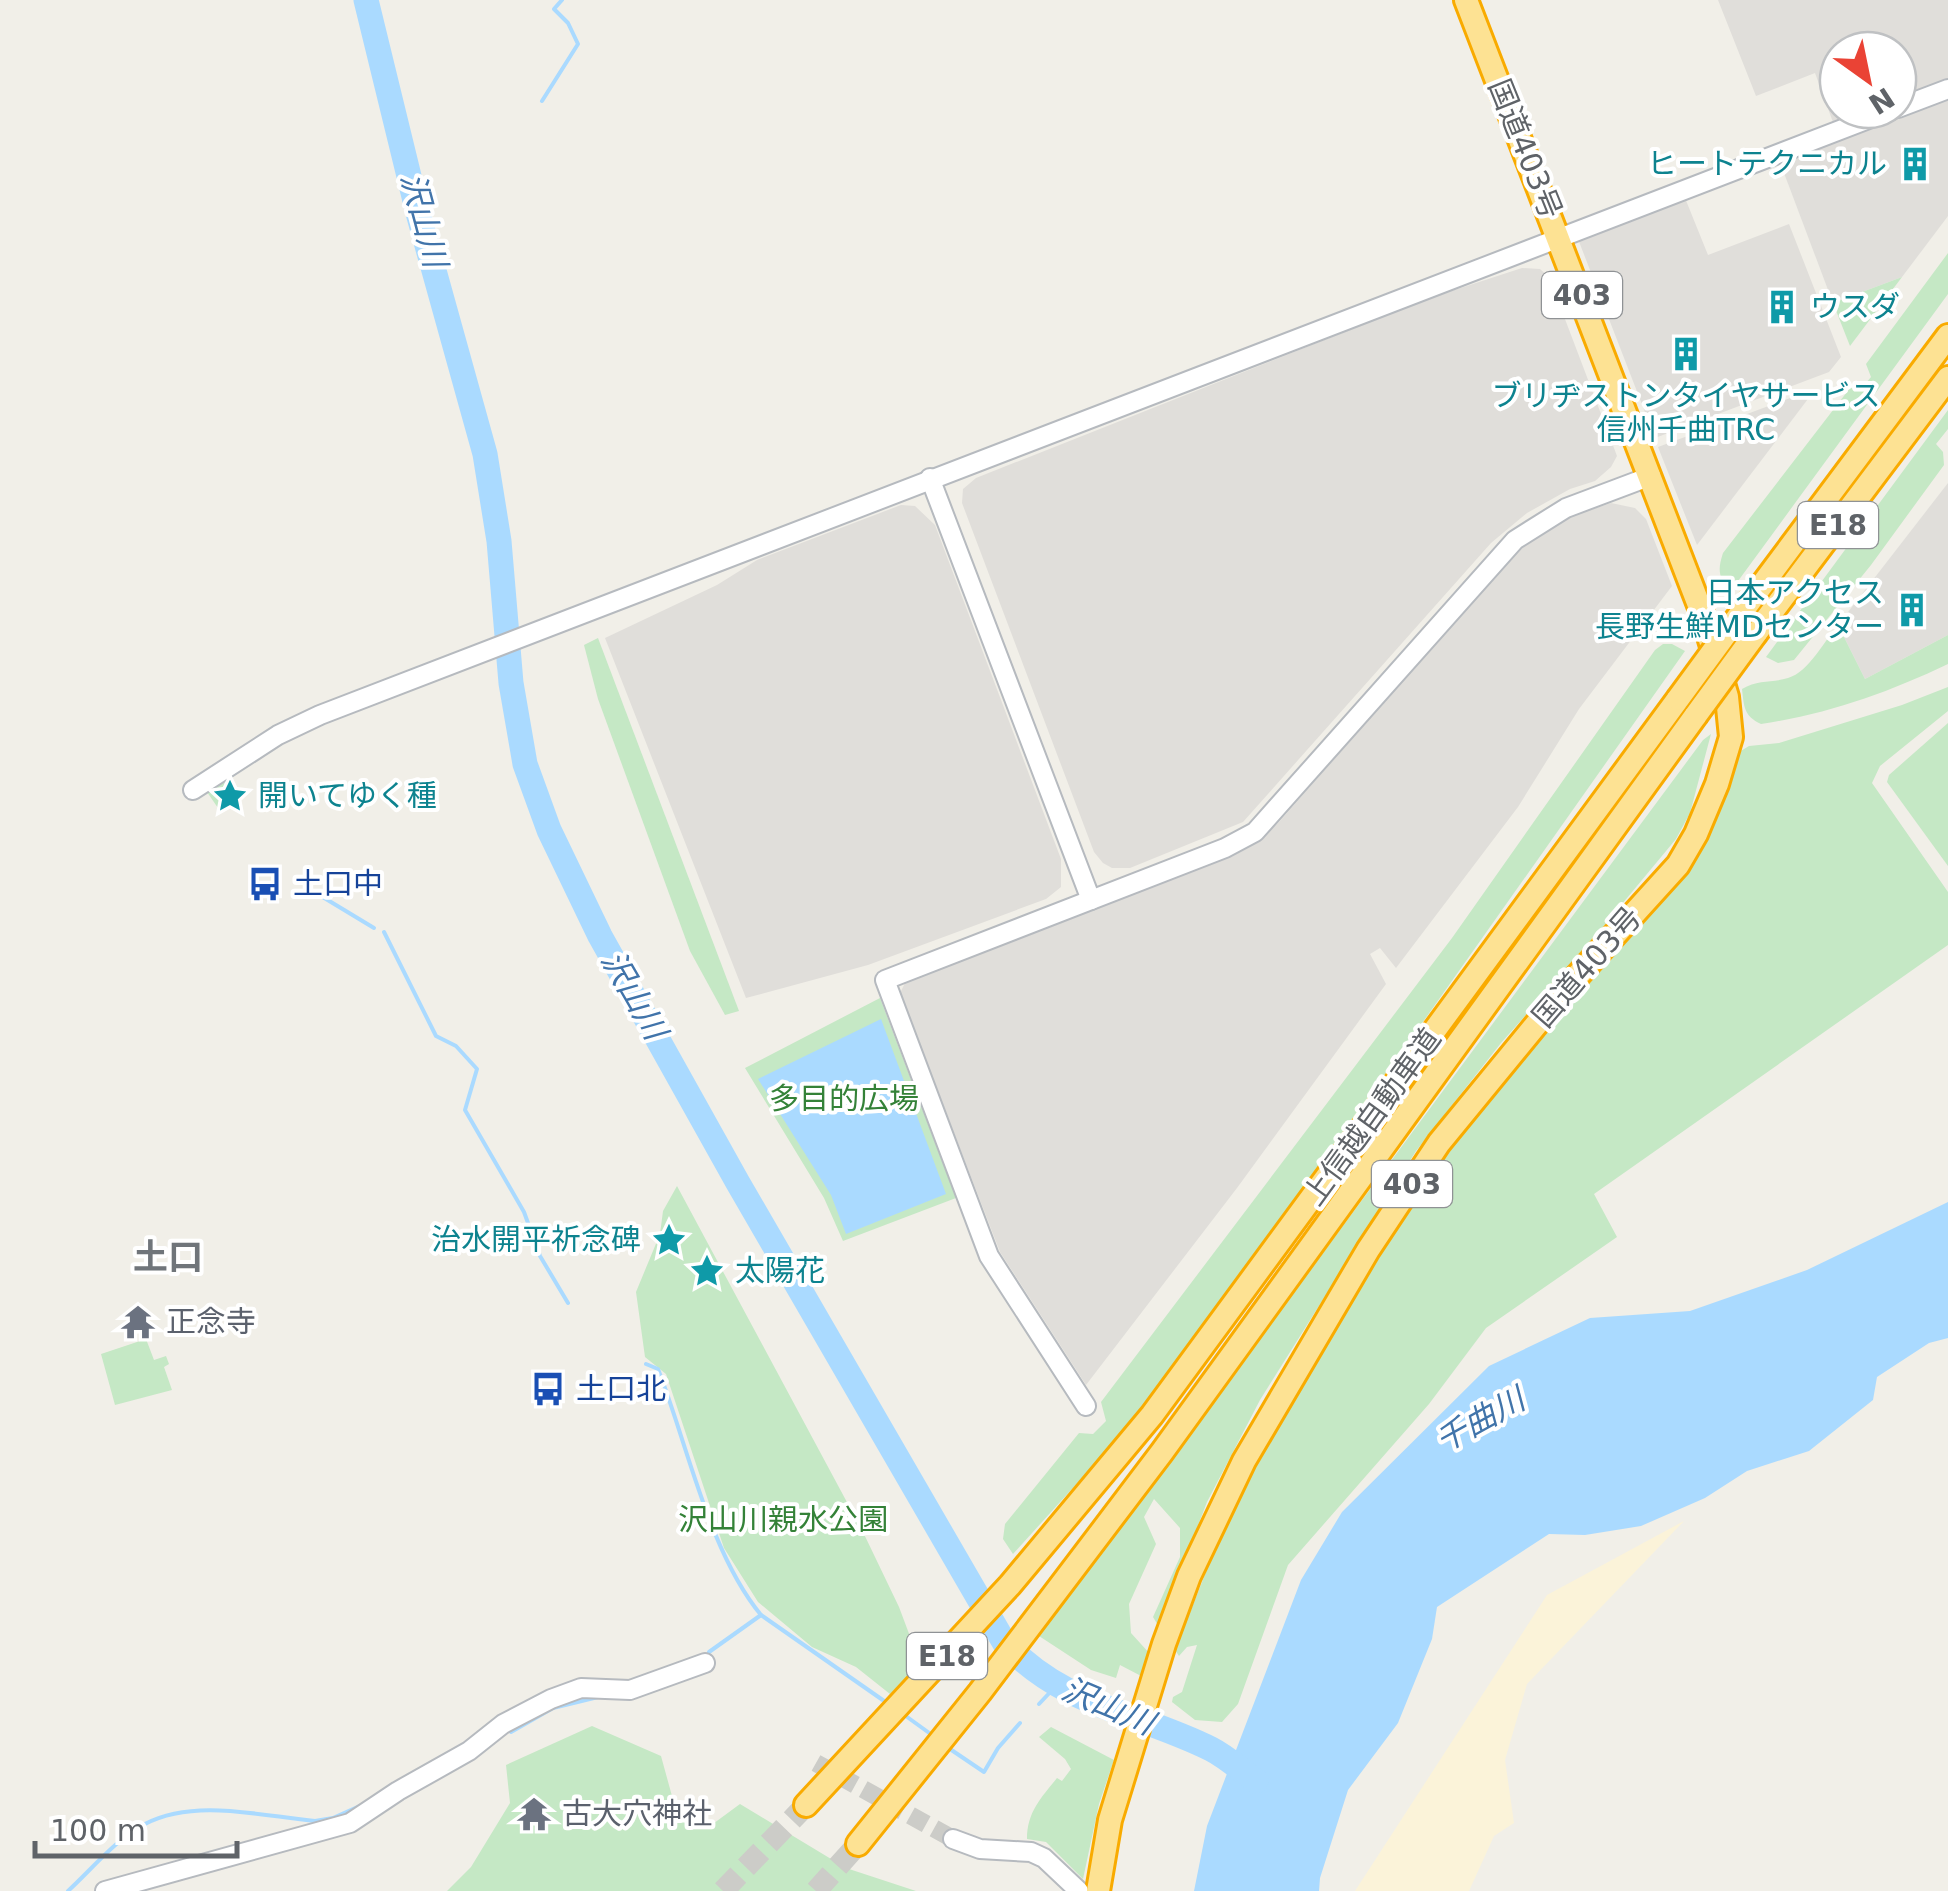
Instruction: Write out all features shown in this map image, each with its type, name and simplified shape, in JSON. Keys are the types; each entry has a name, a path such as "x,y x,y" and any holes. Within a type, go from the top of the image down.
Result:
{"highway":[{"name":"国道403号","path":"1098,1891 1110,1820 1130,1748 1189,1576 1244,1461 1368,1250 1439,1143 1562,993 1678,865 1718,784 1731,736 1727,697 1702,613 1466,0"},
{"name":"上信越自動車道","path":"806,1805 1010,1586 1140,1430 1948,334"},
{"name":"上信越自動車道","path":"858,1844 927,1760 1162,1452 1696,715 1948,380"}],"street":[{"path":"1918,100 1948,88"},
{"path":"193,790 278,734 320,715 1840,130"},
{"path":"1086,1406 990,1256 885,980 1225,848 1254,832 1514,540 1566,508 1652,476"},
{"path":"930,478 1091,900"},
{"path":"105,1891 350,1823 469,1751 503,1724 551,1698 580,1688 630,1690 705,1663"},
{"path":"953,1840 980,1849 1031,1852 1044,1858 1078,1891"}],"shaded area":[{"path":"1718,0 1948,0 1948,82 1918,93 1918,30 1818,30 1818,81 1815,73 1756,96"},
{"path":"1948,97 1948,216 1902,277 1833,303 1781,165 1863,130 1918,130 1918,109"},
{"path":"1685,198 1708,255 1789,224 1841,357 1829,372 1655,438 1578,239"},
{"path":"1522,268 1540,269 1549,277 1617,456 1611,467 1595,481 1570,489 1527,513 1491,543 1243,822 1130,868 1112,868 1103,863 1094,852 962,503 963,489 976,478 1433,297"},
{"path":"1814,391 1697,545 1658,447"},
{"path":"1948,483 1948,635 1865,679 1838,625"},
{"path":"1611,503 1635,508 1646,519 1672,586 1579,709 1518,807 1396,968 1380,948 1370,954 1386,984 1086,1385 1000,1252 900,993 905,983 1233,856 1259,841 1507,561 1541,533 1573,516"},
{"path":"901,505 915,506 935,525 1061,859 1061,887 1046,899 868,965 746,998 605,638 717,585 757,560"}],"green space":[{"path":"1948,253 1948,294 1730,592 1720,574 1723,553 1850,388 1861,389 1871,377 1866,364"},
{"path":"1902,277 1850,346 1833,303"},
{"path":"1948,410 1948,429 1936,444 1943,452 1944,465 1871,565 1794,660 1778,663 1766,657"},
{"path":"1838,625 1865,679 1948,635 1948,664 1834,708 1761,724 1751,718 1744,706 1742,689 1796,675"},
{"path":"598,638 739,1011 725,1015 690,951 598,699 584,645"},
{"path":"1663,644 1685,651 1425,1019 1129,1426 1013,1554 1003,1539 1005,1524 1079,1433 1093,1434 1106,1421 1101,1402 1452,938 1655,650"},
{"path":"1948,687 1948,711 1880,766 1872,783 1948,892 1948,945 1594,1194 1617,1237 1486,1328 1429,1404 1288,1565 1238,1704 1222,1722 1195,1720 1172,1702 1182,1692 1197,1645 1187,1647 1179,1656 1175,1650 1227,1519 1255,1461 1371,1265 1461,1130 1550,1021 1698,854 1739,752 1902,705"},
{"path":"1948,723 1948,866 1887,782 1889,775"},
{"path":"1711,734 1690,813 1676,839 1501,1043 1416,1151 1260,1400 1207,1502 1159,1627 1153,1617 1180,1557 1180,1528 1154,1499 1144,1517 1156,1544 1129,1604 1131,1633 1150,1654 1143,1677 1120,1665 1116,1678 1091,1670 1039,1636 1703,740"},
{"path":"223,781 234,797 218,808 207,792"},
{"name":"多目的広場","path":"880,998 956,1198 843,1241 824,1198 745,1068"},
{"name":"沢山川親水公園","path":"677,1186 863,1532 899,1607 920,1663 890,1694 856,1667 812,1647 758,1602 724,1548 666,1374 645,1357 636,1292 660,1234 663,1211"},
{"path":"146,1339 154,1360 166,1356 169,1364 164,1367 172,1390 115,1405 101,1354"},
{"path":"592,1726 661,1756 675,1807 706,1829 740,1804 846,1868 916,1891 447,1891 471,1867 510,1803 506,1765"},
{"path":"1051,1727 1114,1760 1099,1804 1083,1879 1046,1842 1027,1839 1036,1806 1057,1778 1062,1781 1071,1769 1039,1737"}],"sand":[{"path":"1684,1521 1527,1684 1505,1760 1514,1823 1494,1836 1469,1891 1355,1891 1547,1595"}],"water":[{"name":"多目的広場","path":"881,1019 946,1194 846,1234 831,1195 758,1079"},
{"name":"千曲川","path":"1948,1202 1948,1338 1929,1343 1877,1377 1873,1400 1809,1451 1747,1471 1705,1498 1641,1526 1585,1535 1549,1534 1437,1607 1432,1639 1398,1723 1348,1790 1319,1891 1194,1891 1207,1826 1301,1580 1342,1512 1489,1366 1590,1318 1690,1311 1807,1270"}],"waterway":[{"name":"沢山川","path":"366,0 418,213 485,454 499,541 511,683 525,764 549,830 600,936 1004,1642 1027,1664 1076,1695 1211,1749 1256,1781"},
{"path":"542,101 578,44 568,23 554,9 562,0"},
{"path":"418,213 434,205"},
{"path":"321,896 374,928"},
{"path":"384,932 436,1036 456,1046 477,1069 465,1110 524,1212 540,1256 568,1303"},
{"path":"646,1364 658,1369 713,1530 743,1590 761,1615 887,1703"},
{"path":"709,1652 761,1615"},
{"path":"1039,1704 1055,1687"},
{"path":"511,1732 553,1708 598,1697"},
{"path":"903,1714 932,1735"},
{"path":"947,1747 984,1772 1020,1723"},
{"path":"68,1891 124,1838 164,1816 207,1810 315,1821 362,1805"}],"tunnel":[{"path":"816,1763 953,1839"},
{"path":"723,1891 806,1805"},
{"path":"816,1891 858,1844"}],"place":[{"name":"ヒートテクニカル","path":"1915,164"},
{"name":"ウスダ","path":"1782,307"},
{"name":"ブリヂストンタイヤサービス 信州千曲TRC","path":"1686,354"},
{"name":"日本アクセス 長野生鮮MDセンター","path":"1912,610"},
{"name":"開いてゆく種","path":"230,796"},
{"name":"土口中","path":"265,884"},
{"name":"治水開平祈念碑","path":"669,1240"},
{"name":"太陽花","path":"707,1271"},
{"name":"正念寺","path":"138,1322"},
{"name":"土口北","path":"548,1389"},
{"name":"古大穴神社","path":"534,1814"}],"district":[{"name":"土口","path":"168,1257"}]}
